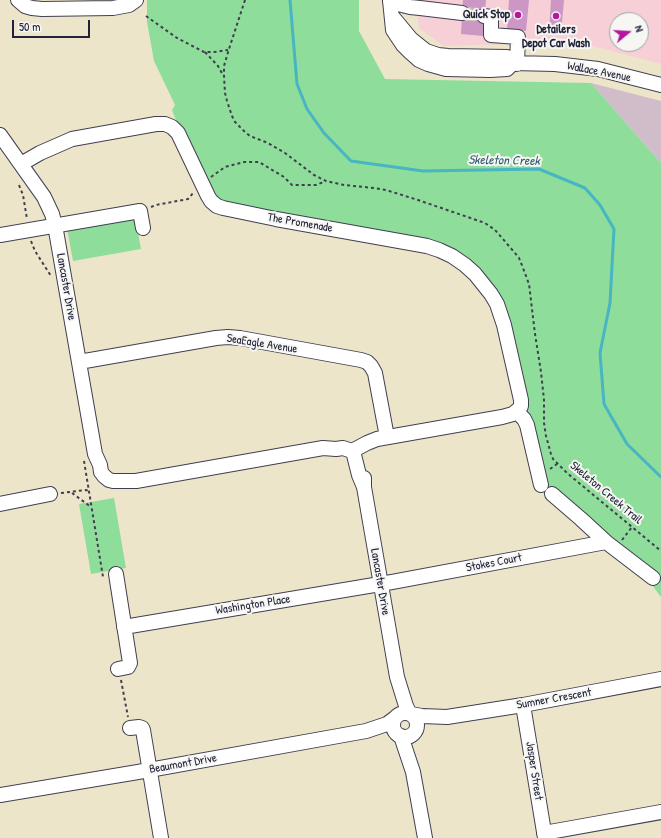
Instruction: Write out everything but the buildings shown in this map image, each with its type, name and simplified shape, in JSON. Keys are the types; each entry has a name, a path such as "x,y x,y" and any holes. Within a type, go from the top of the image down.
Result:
{"street":[{"path":"18,0 25,6 42,9 113,8 122,7 136,0"},
{"path":"391,6 462,13"},
{"name":"Wallace Avenue","path":"391,6 393,30 403,45 410,52 419,60 428,64 446,69 490,70 507,69 515,64 555,64 598,69 661,85"},
{"path":"484,16 491,17 491,35 518,37 515,64"},
{"name":"The Promenade","path":"21,164 40,153 72,139 156,124 165,124 172,127 178,133 198,187 217,206 276,219 427,246 452,256 475,274 497,304 507,335 521,400 521,406 517,412"},
{"name":"Lancaster Drive","path":"0,135 49,206 55,225 79,362 89,454 100,465 101,472 104,476 113,481 136,481 323,448 355,449 359,475 364,487 397,677 406,706 403,716"},
{"path":"0,235 140,211 143,228"},
{"name":"SeaEagle Avenue","path":"79,362 228,337 361,360 367,362 375,373 387,437"},
{"path":"355,449 370,442 387,437 502,417 517,412 524,419 527,425 541,485"},
{"path":"0,504 50,494"},
{"path":"552,494 616,549 653,578"},
{"name":"Stokes Court","path":"381,584 616,549"},
{"path":"109,575 121,608 130,663 130,666 118,669"},
{"name":"Washington Place","path":"124,627 381,584"},
{"name":"Sumner Crescent","path":"403,716 447,717 523,705 661,679"},
{"name":"Jasper Street","path":"523,705 544,836"},
{"path":"403,716 393,724 394,729 400,735 413,772 425,838"},
{"path":"366,731 387,724 403,716 415,718 417,722 415,731 413,772"},
{"name":"Sumner Crescent","path":"415,731 447,717"},
{"path":"130,728 139,726 142,728 161,838"},
{"path":"366,731 408,736 415,731"},
{"name":"Beaumont Drive","path":"0,795 366,731"},
{"path":"544,836 661,812"}],"path":[{"path":"146,16 172,34 204,52 218,66 224,76 224,66 245,0"},
{"path":"204,52 229,49"},
{"path":"140,211 156,204 188,199 198,187 225,167 244,162 260,162 284,177 292,185 316,184 326,181"},
{"path":"19,183 35,251 50,273 52,279"},
{"path":"89,454 89,491 109,575"},
{"name":"Skeleton Creek Trail","path":"557,464 661,551"},
{"path":"50,494 86,490 89,491"},
{"path":"71,492 92,508"},
{"path":"616,549 632,527"},
{"path":"118,669 130,728"}],"shaded area":[{"path":"416,0 661,0 661,64 616,52 649,52 649,12 609,12 609,50 578,42 444,46 419,28"},
{"path":"591,83 661,101 661,163"}],"green space":[{"path":"147,0 359,0 359,31 385,79 591,83 661,163 661,597 652,585 658,578 546,484 525,411 510,329 468,263 225,204 216,199 178,126 172,110 175,105 154,61 147,22"},
{"path":"135,216 141,249 73,261 67,228"},
{"path":"114,498 126,568 91,574 79,504"}],"waterway":[{"name":"Skeleton Creek","path":"290,0 297,84 307,109 324,133 351,161 423,171 539,169 585,188 600,205 614,229 610,303 600,353 604,404 627,444 661,477"}],"tunnel":[{"path":"462,13 484,16"}],"place":[{"name":"Quick Stop","path":"518,15"},
{"name":"Detailers Depot Car Wash","path":"556,16"}]}
